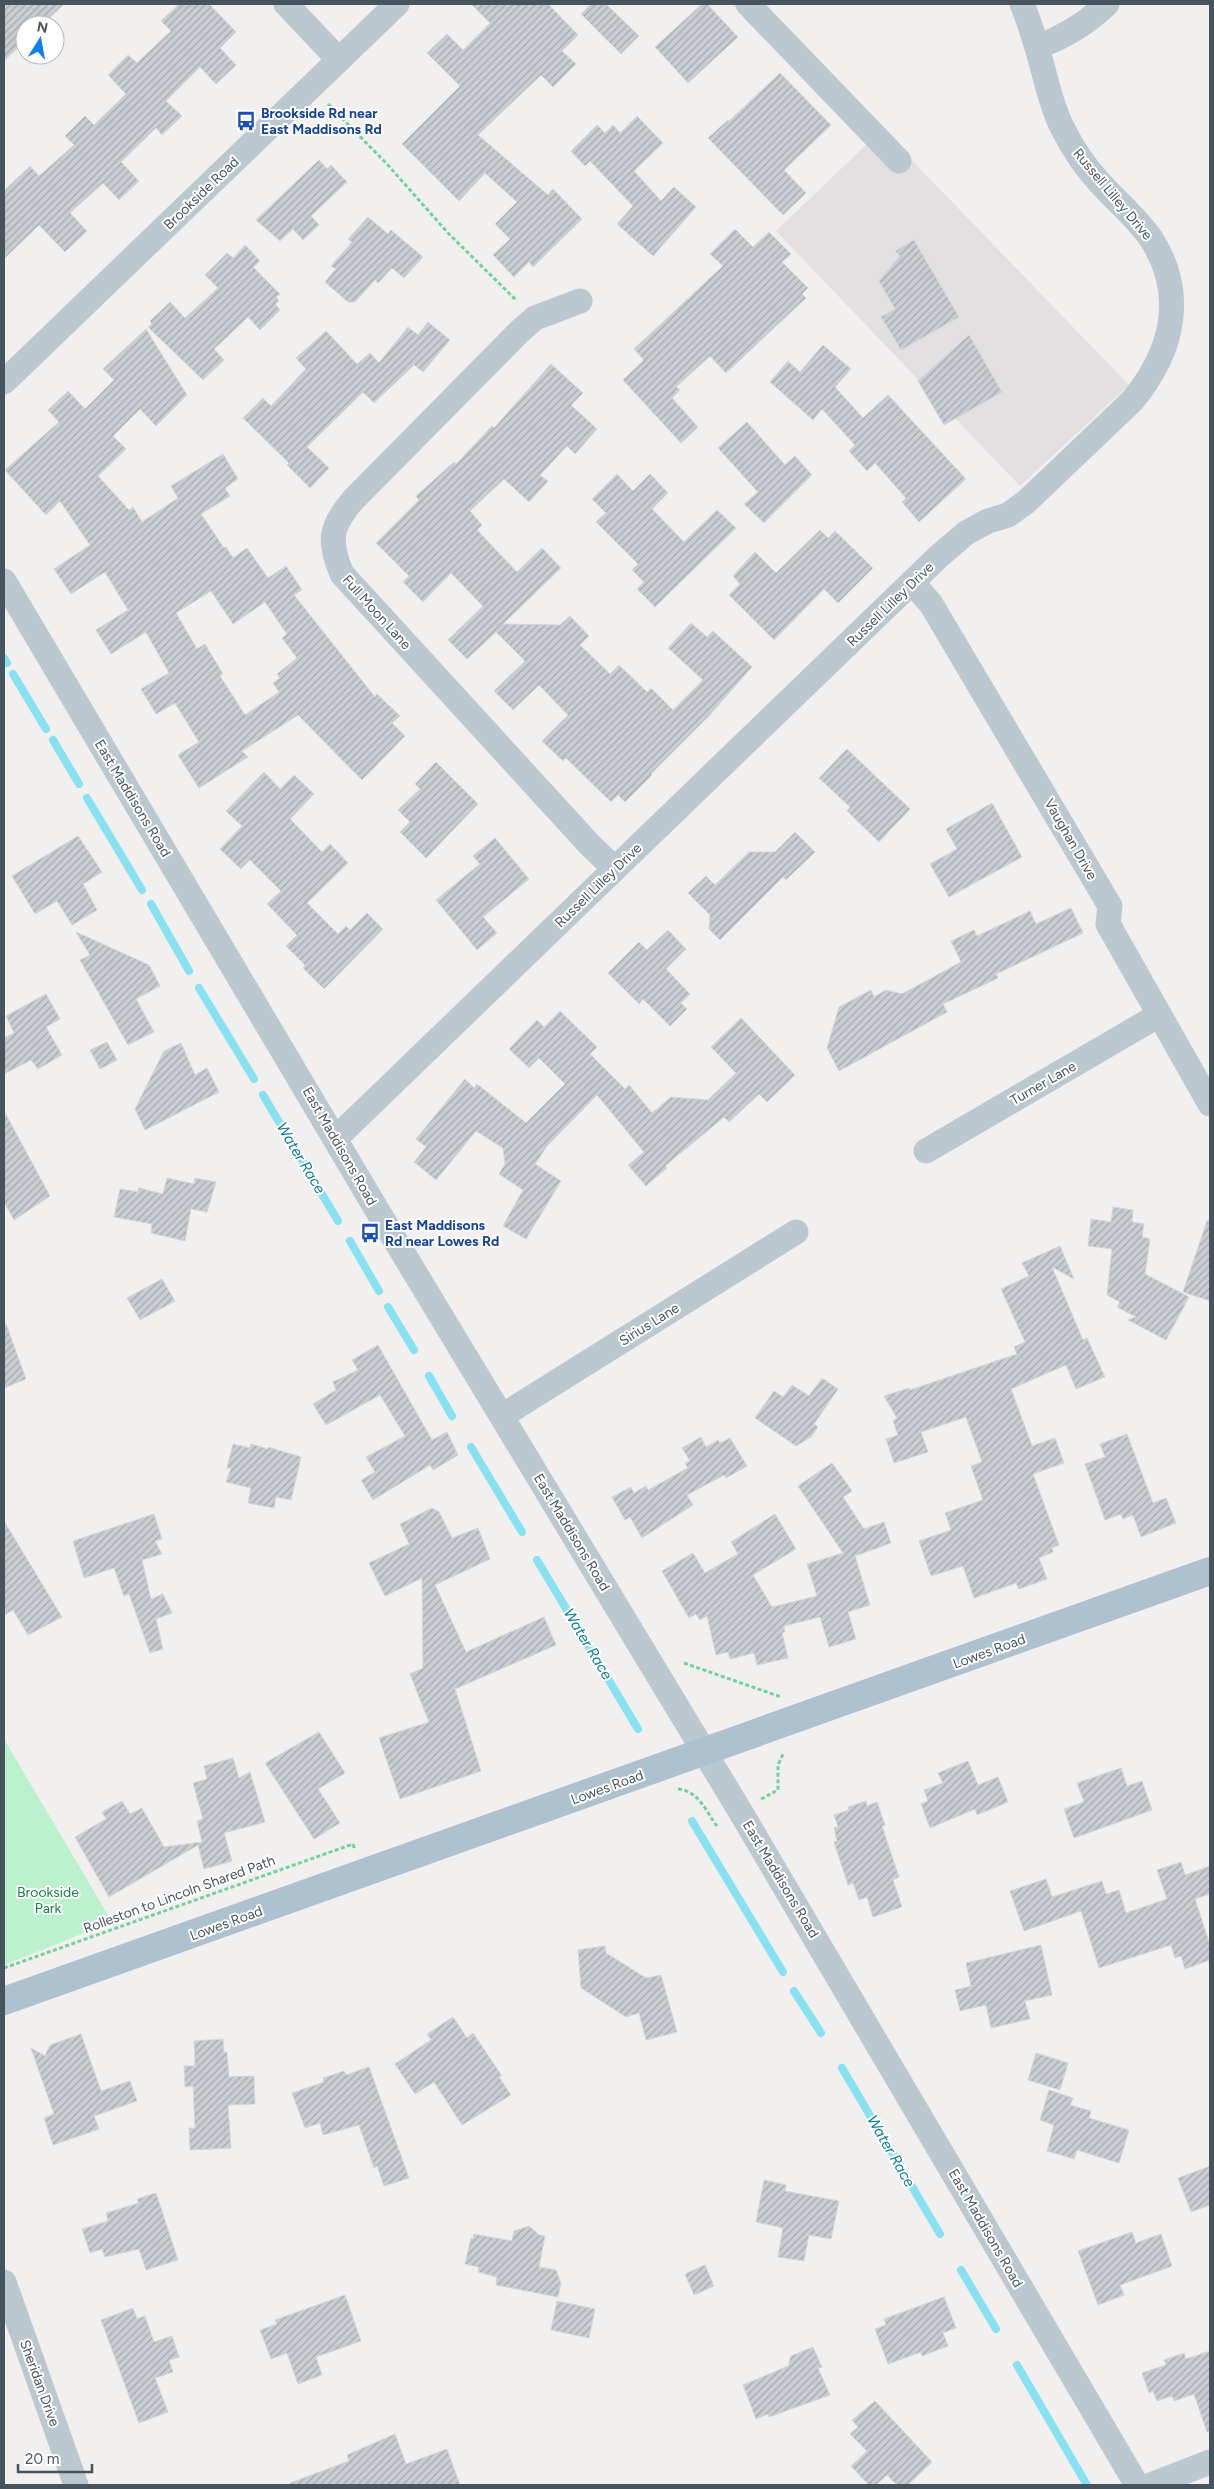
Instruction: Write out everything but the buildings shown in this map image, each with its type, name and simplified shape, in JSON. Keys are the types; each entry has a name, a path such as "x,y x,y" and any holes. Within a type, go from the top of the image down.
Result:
{"main road":[{"name":"Lowes Road","path":"4,2001 1210,1571"}],"street":[{"path":"286,4 339,60"},
{"name":"Brookside Road","path":"4,382 397,4"},
{"path":"748,4 899,161"},
{"name":"Russell Lilley Drive","path":"336,1138 912,582 966,533 988,521 1008,515 1026,502 1132,401 1145,385 1161,358 1170,332 1171,300 1165,270 1152,240 1099,182 1060,125 1038,47 1022,4"},
{"path":"1038,47 1067,36 1107,4"},
{"name":"Full Moon Lane","path":"580,301 535,318 353,500 340,514 333,529 333,552 342,574 589,844 614,868"},
{"name":"East Maddisons Road","path":"4,581 502,1416 705,1752 1137,2485"},
{"name":"Vaughan Drive","path":"912,582 931,604 1110,906 1108,924 1210,1104"},
{"name":"Turner Lane","path":"926,1151 1159,1015"},
{"name":"Sirius Lane","path":"502,1416 796,1232"},
{"name":"Sheridan Drive","path":"4,2282 76,2485"},
{"path":"1151,2485 1210,2462"}],"path":[{"path":"327,104 387,164 448,233 535,318"},
{"path":"684,1663 786,1698"},
{"path":"755,1802 778,1790 778,1766 786,1749"},
{"path":"673,1789 691,1792 696,1796 716,1825 722,1821"},
{"name":"Rolleston to Lincoln Shared Path","path":"4,1968 352,1844 356,1853"}],"shaded area":[{"path":"732,4 761,4 1129,385 1020,486 776,231 867,144"}],"green space":[{"name":"Brookside Park","path":"4,1739 112,1922 4,1965"}],"waterway":[{"name":"Water Race","path":"4,658 7,663"},
{"name":"Water Race","path":"13,674 46,729"},
{"name":"Water Race","path":"53,740 79,784"},
{"name":"Water Race","path":"87,798 142,890"},
{"name":"Water Race","path":"151,904 189,971"},
{"name":"Water Race","path":"199,988 254,1079"},
{"name":"Water Race","path":"263,1095 338,1221"},
{"name":"Water Race","path":"350,1241 379,1291"},
{"name":"Water Race","path":"388,1307 414,1350"},
{"name":"Water Race","path":"429,1376 452,1416"},
{"name":"Water Race","path":"471,1447 522,1532"},
{"name":"Water Race","path":"537,1560 638,1729"},
{"name":"Water Race","path":"692,1821 783,1972"},
{"name":"Water Race","path":"794,1991 821,2033"},
{"name":"Water Race","path":"842,2068 940,2234"},
{"name":"Water Race","path":"961,2270 996,2329"},
{"name":"Water Race","path":"1017,2365 1087,2485"}],"place":[{"name":"Brookside Rd near East Maddisons Rd","path":"246,121"},
{"name":"East Maddisons Rd near Lowes Rd","path":"370,1233"}]}
